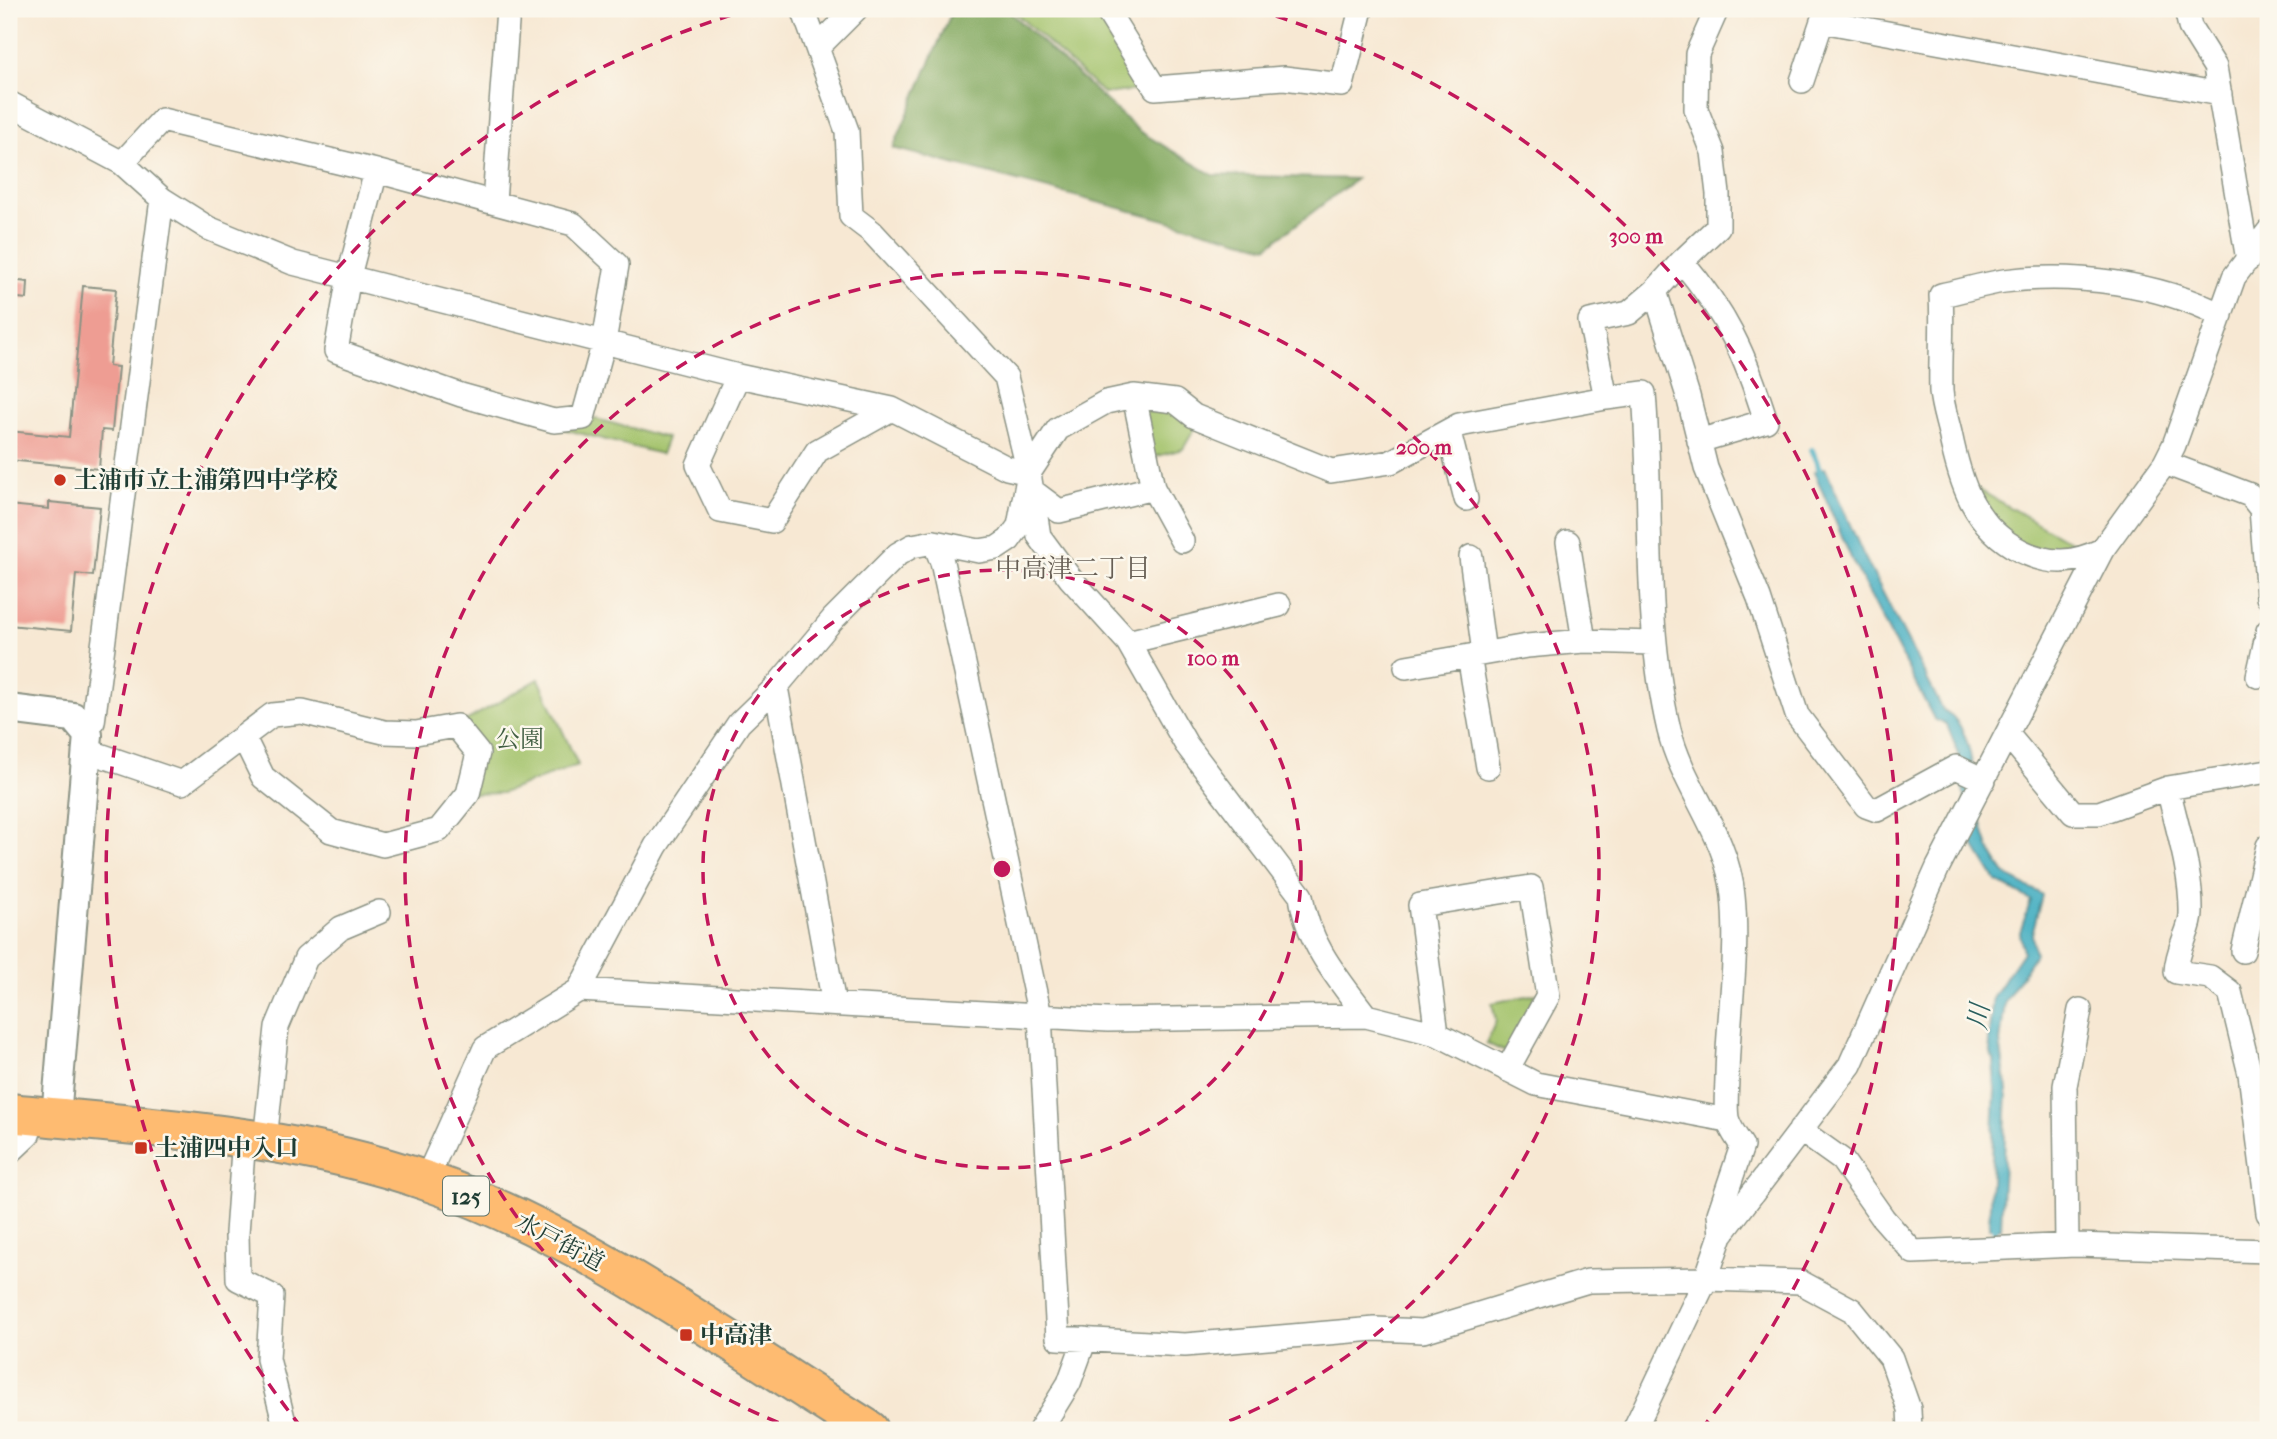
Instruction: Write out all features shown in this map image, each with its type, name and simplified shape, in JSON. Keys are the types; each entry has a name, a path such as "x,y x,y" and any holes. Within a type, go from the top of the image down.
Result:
{"highway":[{"name":"水戸街道","path":"33,1115 255,1139 343,1156 426,1180 519,1219 599,1261 869,1430"}],"street":[{"path":"494,202 508,9"},
{"path":"803,9 847,131 851,216 872,232 1006,377 1030,481 1039,536 1070,578 1128,642 1186,744 1301,895 1304,920 1333,974 1366,1016"},
{"path":"818,47 856,9"},
{"path":"1106,9 1155,88 1284,78 1342,85 1361,9"},
{"path":"1606,398 1590,321 1629,313 1655,291 1718,227 1713,152 1696,109 1697,54 1717,9"},
{"path":"2186,9 2190,27 2215,66 2248,260"},
{"path":"1802,81 1823,15 2220,94"},
{"path":"9,103 122,163 162,199 208,228 293,263 738,376 892,409 1030,481 1059,511 1153,488"},
{"path":"122,163 162,120 376,171 573,224 617,265 604,342 583,418 554,421 461,395 336,351 348,276 376,171"},
{"path":"9,1153 28,1135 33,1115 87,740 93,722 162,199"},
{"path":"1634,1430 1706,1279 1721,1235 1850,1065 1938,867 2102,550 2165,463 2234,277 2268,232"},
{"path":"1682,261 1714,299 1748,364 1766,421 1699,441"},
{"path":"2102,550 2078,561 2039,559 2002,541 1978,514 1960,480 1941,394 1944,330 1941,295 2004,281 2066,279 2130,286 2193,300 2221,314"},
{"path":"1655,291 1706,468 1759,598 1797,715 1866,806 1877,810 1956,767 1984,780"},
{"path":"738,376 698,465 720,510 733,513 772,521 817,451 892,409"},
{"path":"426,1180 485,1048 579,990 656,846 739,723 776,687 833,619 898,554 912,545 934,542 979,551 996,548 1009,540 1019,526 1030,481 1058,429 1106,402 1134,396 1175,401 1194,416 1331,471 1391,462 1460,425 1644,393 1653,643 1670,731 1682,768 1711,821 1728,865 1733,895 1735,955 1728,1042 1727,1120 1742,1146 1719,1214 1721,1235"},
{"path":"1134,396 1153,488 1182,541"},
{"path":"1449,432 1466,499"},
{"path":"2165,463 2250,495 2261,509 2268,597"},
{"path":"934,542 942,562 1040,1016 1058,1338 1185,1345 1375,1329 1423,1331 1588,1281 1706,1279 1800,1282 1852,1310 1891,1358 1909,1409 1910,1430"},
{"path":"1568,542 1584,641"},
{"path":"1471,557 1476,655 1488,767"},
{"path":"1128,642 1279,605"},
{"path":"2258,676 2268,632"},
{"path":"1406,667 1527,646 1584,641 1653,643"},
{"path":"776,687 834,1004"},
{"path":"9,709 73,718 87,740 182,783 272,715 302,712 384,732 416,733 456,726 478,753 468,794 439,830 383,845 331,831 263,776 244,737"},
{"path":"2008,735 2073,813 2099,813 2168,789 2268,772"},
{"path":"2168,789 2183,857 2191,916 2177,953 2176,972 2210,977 2230,992 2250,1074 2264,1151 2268,1213"},
{"path":"2243,951 2268,846"},
{"path":"1437,1034 1420,905 1531,887 1548,996 1507,1070"},
{"path":"286,1430 268,1359 272,1296 238,1279 237,1233 277,1027 306,958 341,929 379,912"},
{"path":"579,990 1108,1020 1366,1016 1437,1034 1536,1084 1727,1120"},
{"path":"2067,1245 2065,1086 2080,1010"},
{"path":"1800,1130 1842,1160 1883,1218 1913,1252 2067,1245 2268,1251"},
{"path":"1040,1430 1069,1383 1085,1339"}],"green space":[{"path":"953,9 1006,9 1139,131 1213,175 1356,179 1267,247 893,148"},
{"path":"1011,9 1100,9 1148,89 1104,94"},
{"path":"1140,401 1173,407 1198,423 1183,449 1151,458"},
{"path":"596,419 667,438 661,454 552,426"},
{"path":"1967,483 2088,552 1999,546"},
{"name":"公園","path":"539,679 578,765 502,793 468,794 479,753 457,726"},
{"path":"1536,994 1505,1052 1486,1043 1496,1021 1492,1003"}],"water":[{"path":"1825,468 1863,554 1943,710 1957,722 1966,739 1984,833 1992,855 2005,873 2042,895 2032,934 2035,954 2005,1002 2000,1042 2007,1090 2001,1228 1989,1228 1995,1089 1993,1060 1988,1041 1993,996 2023,952 2020,932 2031,900 1996,881 1970,839 1958,752 1947,725 1934,719 1852,560 1814,472"}],"building":[{"path":"9,280 28,282 27,299 9,297"},
{"path":"83,286 116,289 109,366 118,367 112,431 102,430 99,469 9,460 9,431 69,437"},
{"path":"49,502 100,507 93,576 76,574 71,631 9,625 9,505 49,509"}],"waterway":[{"name":"川","path":"1812,450 1823,478"},
{"name":"川","path":"1995,1220 1995,1243"}],"place":[{"name":"土浦市立土浦第四中学校","path":"60,480"},
{"name":"土浦四中入口","path":"141,1148"},
{"name":"中高津","path":"686,1335"}],"district":[{"name":"中高津二丁目","path":"1073,568"}]}
